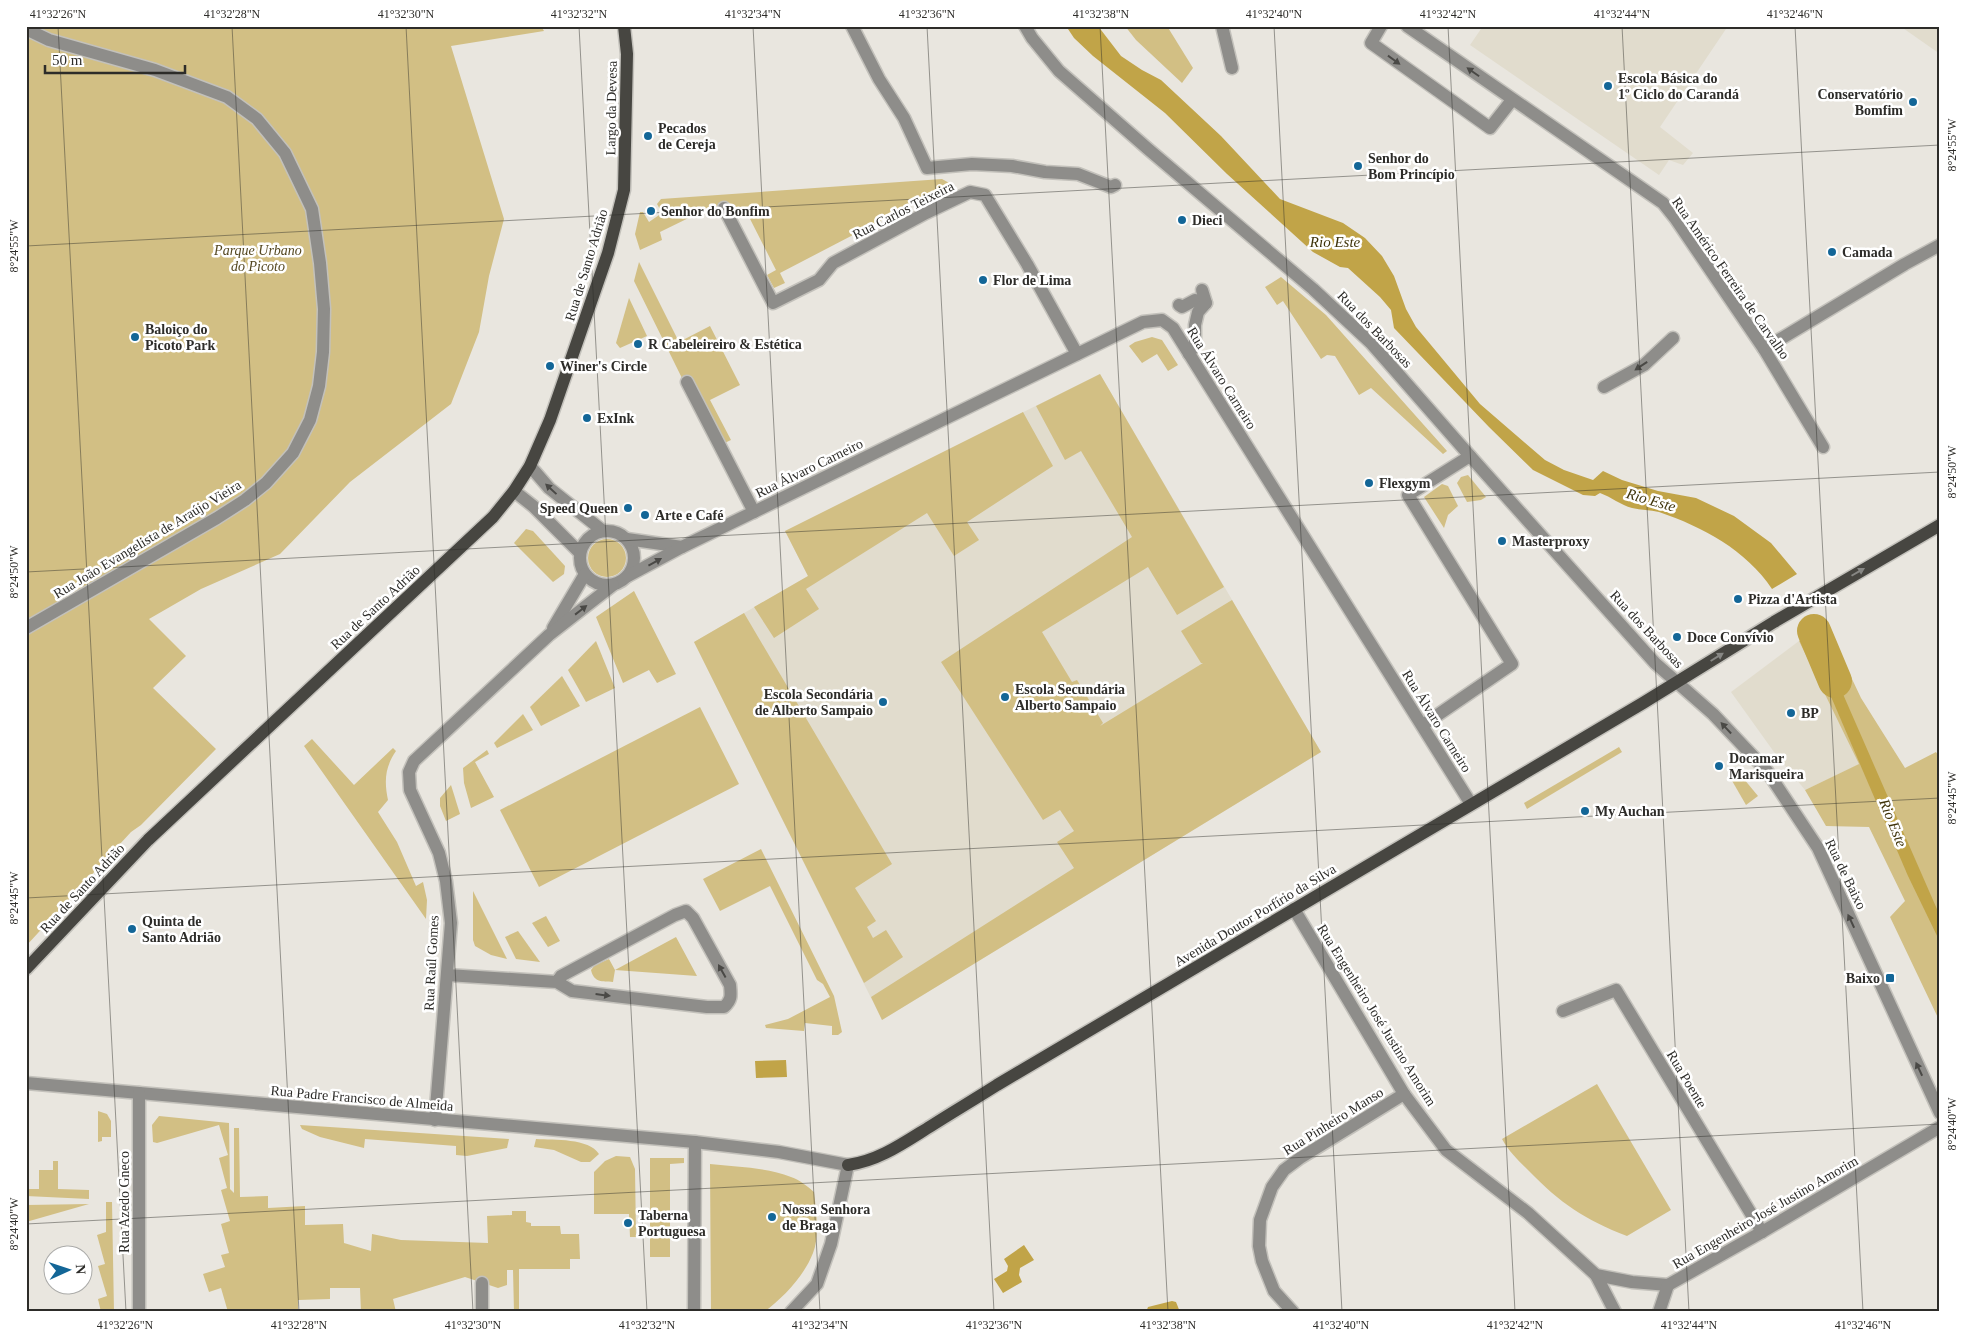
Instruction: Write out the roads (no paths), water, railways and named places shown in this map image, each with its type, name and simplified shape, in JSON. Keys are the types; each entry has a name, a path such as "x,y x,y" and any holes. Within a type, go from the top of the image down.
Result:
{"main road":[{"name":"Largo da Devesa","path":"624,26 627,54 624,190"},
{"name":"Rua de Santo Adrião","path":"26,969 148,840 493,517 514,491 530,466 550,420 608,253 624,190"},
{"name":"Avenida Doutor Porfírio da Silva","path":"848,1165 882,1155 1816,597 1940,525"}],"street":[{"path":"852,26 879,79 897,104 927,168 972,164 1012,166 1045,172 1078,174 1111,187 1115,185"},
{"name":"Rua dos Barbosas","path":"1025,26 1032,38 1059,71 1314,289 1371,343 1655,663 1676,682"},
{"path":"1222,26 1232,68"},
{"path":"1381,26 1371,43 1490,128 1512,100"},
{"name":"Rua Américo Ferreira de Carvalho","path":"1407,26 1663,203 1764,348 1823,447"},
{"name":"Rua João Evangelista de Araújo Vieira","path":"26,29 49,40 155,70 227,97 257,119 285,153 312,210 324,309 323,352 319,386 310,420 293,453 266,483 245,500 217,518 26,628"},
{"name":"Rua Carlos Teixeira","path":"724,208 773,303 819,280 833,263 926,213 970,192 985,195 1027,264 1077,354"},
{"path":"1764,348 1940,245"},
{"path":"1179,305 1182,307 1204,296 1195,324 1195,345 1189,354"},
{"name":"Rua Álvaro Carneiro","path":"613,585 682,547 1143,322 1162,320 1173,328 1471,804"},
{"path":"1604,387 1644,365 1673,338"},
{"path":"687,382 754,512"},
{"path":"1423,725 1512,664 1408,495 1470,456"},
{"path":"530,466 549,488 603,531 620,534 627,539 635,558 633,568 628,576"},
{"path":"514,491 533,506 580,553"},
{"path":"603,531 592,535 584,543 580,553 580,560 585,574 592,581 602,585 613,585"},
{"path":"627,539 682,547"},
{"name":"Rua Raúl Gomes","path":"549,635 585,574"},
{"name":"Rua Raúl Gomes","path":"435,1120 450,923 446,881 439,853 410,790 409,772 414,761 549,635 613,585"},
{"name":"Rua de Baixo","path":"1676,682 1713,714 1767,772 1818,848 1940,1113"},
{"name":"Rua Engenheiro José Justino Amorim","path":"1294,909 1404,1094 1446,1150 1528,1213 1596,1275 1632,1282 1668,1285 1940,1127"},
{"path":"447,975 557,982 572,991 707,1007 724,1007 729,1002 731,996 730,985 693,918 686,912 675,915 561,976 557,982"},
{"name":"Rua Poente","path":"1563,1011 1616,990 1762,1232"},
{"name":"Rua Padre Francisco de Almeida","path":"26,1083 695,1142 779,1152 848,1165"},
{"name":"Rua Azedo Gneco","path":"139,1093 139,1312"},
{"name":"Rua Pinheiro Manso","path":"1293,1312 1274,1291 1262,1261 1259,1246 1260,1220 1272,1187 1284,1170 1300,1158 1404,1094"},
{"path":"694,1312 695,1142"},
{"path":"792,1312 804,1307 818,1284 828,1257 848,1165"},
{"path":"1596,1275 1615,1312"},
{"path":"482,1282 482,1312"},
{"path":"1659,1312 1668,1285"}],"water":[{"name":"Rio Este","path":"1066,26 1098,26 1121,56 1161,80 1221,136 1280,199 1343,223 1365,238 1382,256 1394,276 1406,309 1416,327 1480,404 1545,460 1564,470 1593,480 1603,471 1622,480 1658,491 1696,498 1734,516 1771,543 1797,574 1772,589 1750,563 1736,551 1692,525 1659,512 1628,507 1600,493 1595,496 1583,495 1533,470 1394,328 1391,310 1380,297 1348,268 1340,267 1313,252 1227,174 1165,113 1093,56 1074,38"},
{"path":"1818,637 1940,916 1940,942 1908,876 1808,643"},
{"path":"786,1060 787,1077 756,1078 755,1061"},
{"path":"1024,1245 1034,1260 1020,1268 1019,1275 1022,1282 1003,1293 994,1279 1007,1271 1008,1266 1004,1259"},
{"path":"1172,1301 1176,1302 1180,1312 1146,1312 1148,1307"}],"waterway":[{"name":"Rio Este","path":"1814,631 1835,681"}],"place":[{"name":"Escola Básica do 1º Ciclo do Carandá","path":"1608,86"},
{"name":"Conservatório Bomfim","path":"1913,102"},
{"name":"Pecados de Cereja","path":"648,136"},
{"name":"Senhor do Bom Princípio","path":"1358,166"},
{"name":"Senhor do Bonfim","path":"651,211"},
{"name":"Dieci","path":"1182,220"},
{"name":"Camada","path":"1832,252"},
{"name":"Flor de Lima","path":"983,280"},
{"name":"Baloiço do Picoto Park","path":"135,337"},
{"name":"R Cabeleireiro & Estética","path":"638,344"},
{"name":"Winer's Circle","path":"550,366"},
{"name":"ExInk","path":"587,418"},
{"name":"Flexgym","path":"1369,483"},
{"name":"Speed Queen","path":"628,508"},
{"name":"Arte e Café","path":"645,515"},
{"name":"Masterproxy","path":"1502,541"},
{"name":"Pizza d'Artista","path":"1738,599"},
{"name":"Doce Convívio","path":"1677,637"},
{"name":"Escola Secundária Alberto Sampaio","path":"1005,697"},
{"name":"Escola Secondária de Alberto Sampaio","path":"883,702"},
{"name":"BP","path":"1791,713"},
{"name":"Docamar Marisqueira","path":"1719,766"},
{"name":"My Auchan","path":"1585,811"},
{"name":"Quinta de Santo Adrião","path":"132,929"},
{"name":"Baixo","path":"1890,978"},
{"name":"Nossa Senhora de Braga","path":"772,1217"},
{"name":"Taberna Portuguesa","path":"628,1223"}],"park label":[{"name":"Parque Urbano do Picoto","path":"258,258"}]}
